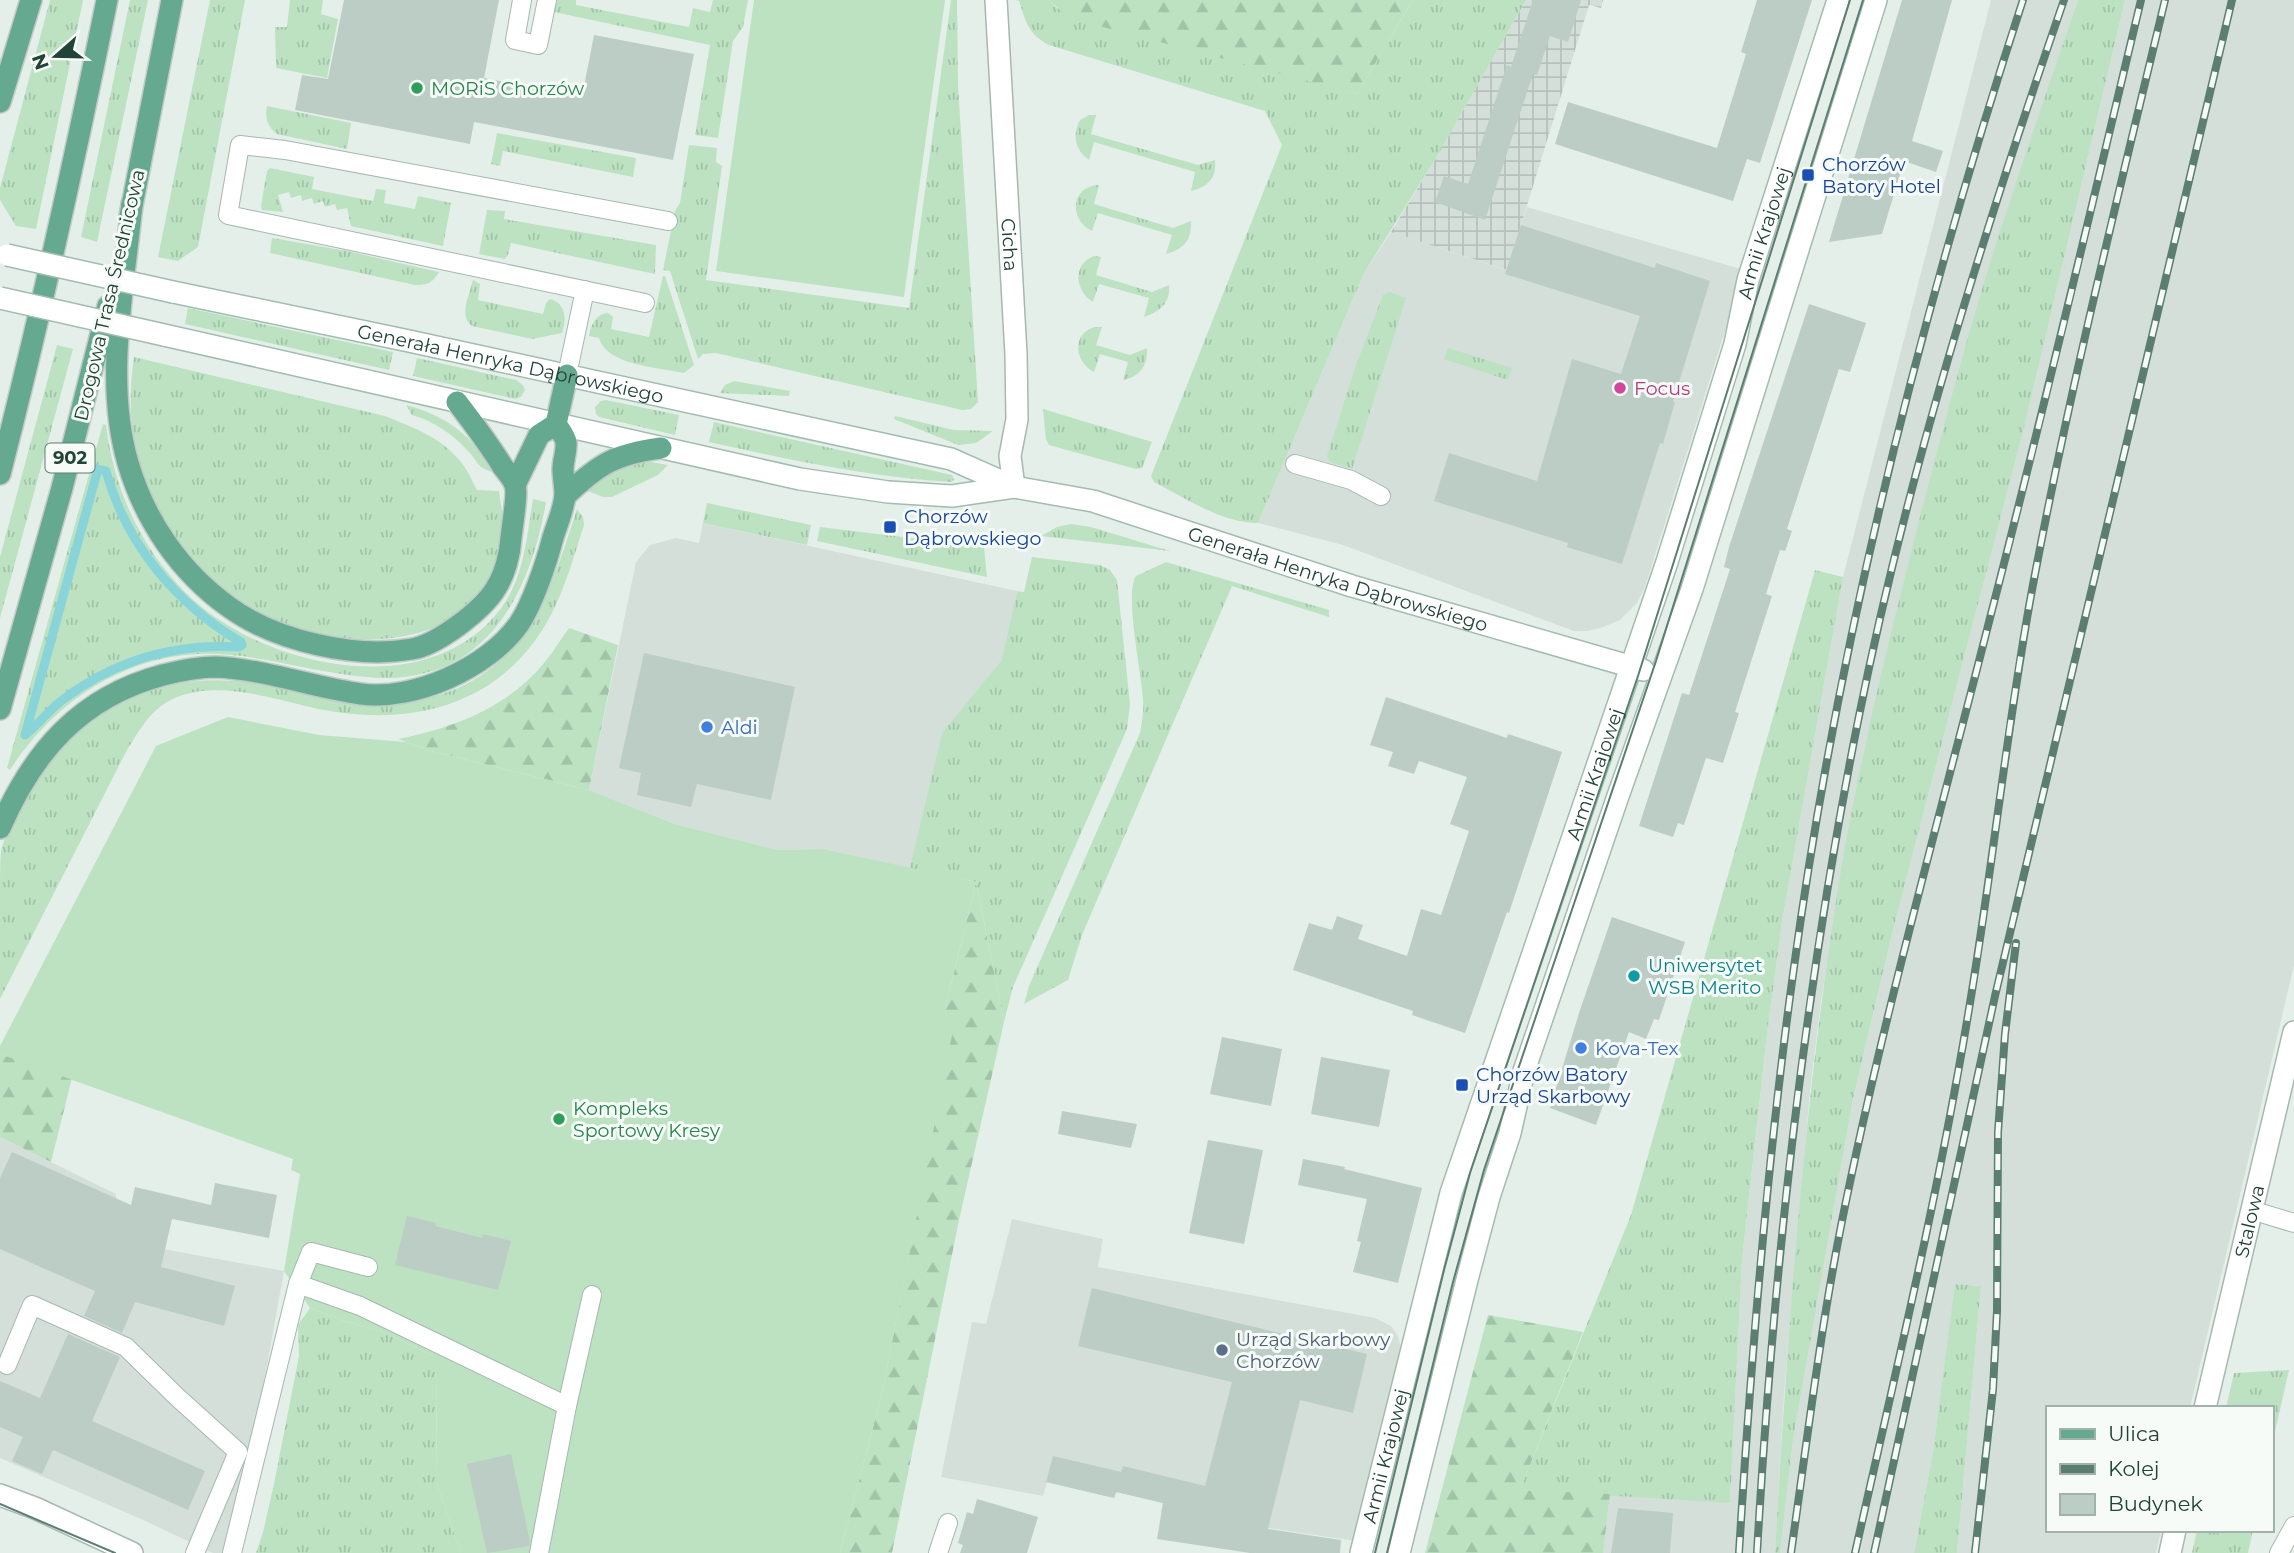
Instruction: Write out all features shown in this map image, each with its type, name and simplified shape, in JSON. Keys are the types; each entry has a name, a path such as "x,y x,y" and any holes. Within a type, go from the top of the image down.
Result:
{"main road":[{"path":"0,102 31,0"},
{"path":"0,474 69,187 107,0"},
{"name":"Drogowa Trasa Średnicowa","path":"0,709 82,413 132,204 172,0"},
{"path":"132,204 115,371 119,420 127,462 142,501 161,537 202,585 230,608 257,624 324,646 363,651 414,649 445,635 472,615 496,589 510,546 515,485 538,435 556,424"},
{"path":"0,828 16,792 40,757 66,728 97,703 144,681 176,672 213,667 258,672 364,694 404,693 471,667 496,648 520,624 545,566 565,496 563,468 566,441 556,424 568,375"},
{"path":"457,402 484,436 515,485"},
{"path":"565,496 592,472 612,459 624,454 661,448"}],"street":[{"name":"Cicha","path":"996,0 1016,354 1017,419 1010,456 1014,487"},
{"path":"1838,3 1874,8"},
{"name":"Armii Krajowej","path":"1361,1553 1446,1209 1667,562 1735,344 1748,280 1838,3"},
{"name":"Armii Krajowej","path":"1399,1553 1483,1217 1510,1133 1524,1071 1692,589 1874,8"},
{"path":"1808,97 1843,106"},
{"name":"Generała Henryka Dąbrowskiego","path":"3,255 951,459 1014,487 1093,501 1352,586 1662,676"},
{"path":"1754,264 1790,274"},
{"name":"Generała Henryka Dąbrowskiego","path":"0,298 800,479 888,492 952,496 1014,487"},
{"name":"Stalowa","path":"2205,1406 2294,1032"},
{"path":"1459,1167 1497,1171"},
{"path":"1446,1209 1483,1217"},
{"path":"1419,1320 1456,1328"},
{"path":"0,1495 35,1508 132,1553"},
{"path":"2170,1553 2175,1532"}],"lane":[{"path":"523,0 515,40 538,45 547,0"},
{"path":"645,303 228,215 240,145 285,150 668,221"},
{"path":"568,375 585,290"},
{"path":"1296,464 1351,480 1381,496"},
{"path":"2251,1210 2294,1223"},
{"path":"232,1553 298,1284 311,1252 368,1267"},
{"path":"298,1284 360,1307 567,1406"},
{"path":"539,1553 567,1406 592,1295"},
{"path":"7,1365 32,1305 126,1347 238,1451 195,1553"},
{"path":"939,1553 948,1523"},
{"path":"2279,1553 2294,1526"}],"shaded area":[{"path":"1526,0 1603,0 1601,8 1589,5 1507,270 1391,232"},
{"path":"1991,0 2078,0 1981,294 1942,431 1864,750 1842,868 1810,1091 1784,1394 1775,1553 1603,1553 1610,1494 1730,1502 1742,1259 1782,922 1843,577"},
{"path":"2125,0 2294,0 2294,965 2190,1406 2046,1406 2046,1532 2161,1532 2156,1553 1957,1553 1981,1286 1956,1284 1933,1452 1914,1553 1780,1553 1793,1440 1853,1099 1892,934 2024,428"},
{"path":"1527,207 1744,270 1645,587 1637,603 1620,620 1587,631 1574,631 1343,545 1258,523 1364,273 1391,232 1506,270"},
{"path":"703,523 1017,591 956,879 823,849 778,850 675,824 589,790 636,562 650,545 676,538 699,543"},
{"path":"0,1137 116,1194 114,1240 284,1271 237,1531 229,1553 213,1553 0,1458"},
{"path":"1012,1219 1103,1239 1098,1267 1375,1318 1391,1326 1398,1336 1402,1352 1356,1541 1161,1512 1163,1503 1117,1492 1114,1498 1047,1482 1043,1496 941,1477 972,1322 986,1324"}],"green space":[{"path":"50,0 83,0 36,229 16,226 0,200 0,188"},
{"path":"130,0 148,0 97,242 81,237"},
{"path":"210,0 245,0 198,247 178,261 158,257"},
{"path":"290,0 323,0 321,14 338,19 327,78 276,68 275,27 287,27"},
{"path":"557,0 576,0 576,5 689,27 693,8 710,12 713,0 748,0 743,27 733,41 718,138 695,135 710,45 554,12"},
{"path":"754,0 945,0 904,297 716,271"},
{"path":"951,0 957,0 958,85 978,402 971,409 962,410 716,353 703,354 698,359 670,271 663,270 675,211 680,203 689,145 717,148 716,162 722,166 706,280 909,308"},
{"path":"1016,0 1049,0 1057,8 1357,94 1413,0 1526,0 1436,158 1364,273 1258,523 1217,514 1154,482 1151,476 1282,145 1265,111 1049,45 1032,32 1019,1"},
{"path":"1049,0 1413,0 1357,94 1069,18"},
{"path":"2078,0 2125,0 2024,428 1892,934 1853,1099 1793,1440 1780,1553 1775,1553 1792,1296 1807,1125 1828,955 1855,795 1888,647 1960,365 2003,221"},
{"path":"267,106 351,123 347,149 277,134 268,122"},
{"path":"1096,115 1091,134 1198,165 1215,160 1213,177 1207,184 1191,191 1195,172 1094,142 1089,160 1078,147 1076,137 1080,120"},
{"path":"497,133 636,158 633,177 503,151 500,166 491,164"},
{"path":"270,168 314,177 312,189 373,201 376,189 386,190 384,203 415,209 418,196 451,203 443,246 351,226 347,208 337,210 335,204 325,207 323,201 314,204 312,198 302,201 301,195 291,198 289,192 278,195 283,212 262,210 267,171"},
{"path":"1099,185 1094,204 1173,228 1191,221 1186,243 1166,254 1172,235 1098,213 1092,231 1079,219 1076,204 1082,191"},
{"path":"487,210 505,211 504,219 656,245 655,274 511,243 505,259 479,254"},
{"path":"272,238 347,251 439,272 429,283 415,285 270,253"},
{"path":"1094,256 1101,257 1096,275 1152,292 1169,285 1166,302 1144,317 1149,298 1099,284 1093,302 1082,291 1078,278 1082,265"},
{"path":"663,276 694,365 684,373 623,360 604,347 599,338 589,336 595,320 608,313 613,317 611,329 649,337"},
{"path":"473,280 480,284 478,300 543,314 546,303 550,299 555,301 564,312 562,333 532,339 472,326 465,311"},
{"path":"1389,292 1406,298 1352,469 1330,462 1327,456 1356,365 1383,295"},
{"path":"188,308 393,352 389,370 185,324"},
{"path":"1102,327 1096,345 1130,355 1147,348 1142,369 1123,380 1128,362 1100,354 1094,372 1088,368 1080,355 1079,342 1087,331"},
{"path":"57,345 73,349 0,618 0,557"},
{"path":"1448,348 1512,368 1508,380 1444,359"},
{"path":"134,357 385,416 435,439 460,461 477,490 499,491 503,532 486,584 463,610 434,628 399,637 361,639 323,636 287,626 248,609 199,569 177,544 146,488 137,457 132,424"},
{"path":"417,358 516,380 525,390 521,397 515,399 413,376"},
{"path":"734,381 790,391 789,396 720,393 725,385"},
{"path":"606,400 679,415 675,435 599,417 595,407"},
{"path":"406,405 446,421 457,429 485,459 492,472 480,466 449,434 412,415"},
{"path":"1043,409 1152,442 1142,468 1136,469 1049,445"},
{"path":"895,416 954,430 993,431 976,443 958,445 894,419"},
{"path":"714,422 952,475 954,480 920,480 860,472 709,442"},
{"path":"103,424 106,425 115,471 131,514 168,573 184,591 217,618 257,641 301,657 347,665 393,665 437,656 475,634 506,601 512,589 521,564 533,499 546,502 527,573 512,604 493,631 469,653 440,668 406,677 366,677 240,656 198,654 169,657 115,675 90,689 46,725 10,770 7,768"},
{"path":"651,462 668,465 658,475 612,497 603,497 588,491 617,471"},
{"path":"707,503 811,525 807,545 703,523"},
{"path":"577,509 583,517 584,525 564,586 543,629 513,666 490,684 464,698 437,708 379,715 348,714 265,696 212,690 177,697 161,706 148,719 127,750 0,999 1,851 25,798 46,765 70,737 96,716 125,699 156,688 190,682 226,680 265,684 385,702 433,697 458,688 484,673 505,656 523,635 549,588"},
{"path":"1071,524 1091,527 1170,551 1041,536 1057,527"},
{"path":"820,527 984,547 987,577 817,541"},
{"path":"1032,557 1100,565 1110,570 1117,580 1130,704 1127,729 1013,987 1004,1022 976,882 910,868 942,733 1002,660 1017,591 1024,592"},
{"path":"1166,562 1329,610 1329,617 1232,586 1082,935 1068,980 1024,1004 1029,986 1140,733 1143,704 1133,617 1133,585 1136,576"},
{"path":"1815,570 1843,577 1782,922 1767,1034 1742,1259 1730,1503 1520,1490 1631,1215"},
{"path":"569,628 618,645 589,790 431,751 398,739 459,722 496,704 529,679"},
{"name":"Kompleks Sportowy Kresy","path":"228,717 319,735 406,742 431,751 589,790 675,824 778,850 823,849 976,882 945,1009 952,1035 883,1389 840,1553 461,1553 437,1485 436,1357 383,1332 310,1308 284,1271 300,1174 291,1170 293,1159 0,1054 0,1046 156,746"},
{"path":"976,882 1004,1022 959,1220 892,1553 840,1553 883,1389 951,1035 945,1009"},
{"path":"0,1054 72,1078 51,1162 0,1137"},
{"path":"1955,1284 1981,1286 1957,1553 1914,1553 1933,1452"},
{"path":"310,1308 383,1332 436,1357 437,1485 461,1553 256,1553 274,1484 299,1356 298,1325"},
{"path":"1488,1315 1583,1332 1520,1490 1610,1494 1603,1553 1425,1553"},
{"path":"2289,1370 2273,1440 2273,1406 2226,1406 2234,1373"},
{"path":"2197,1532 2253,1532 2248,1553 2192,1553"}],"building":[{"name":"MORiS Chorzów","path":"344,0 499,0 484,78 582,97 594,35 694,54 673,160 474,122 470,144 295,110 302,75 328,79"},
{"path":"1533,0 1581,0 1568,42 1550,36 1537,75 1533,74 1485,220 1435,202 1444,176 1468,184 1507,65 1511,67"},
{"path":"1757,0 1812,0 1760,163 1747,159 1733,201 1555,144 1568,102 1717,148 1746,54 1741,52"},
{"path":"1902,0 1952,0 1912,141 1943,151 1936,172 1904,161 1882,234 1829,242"},
{"name":"Focus","path":"1521,225 1655,268 1656,263 1710,281 1663,444 1660,443 1622,564 1567,547 1568,543 1434,501 1449,453 1537,481 1572,359 1621,374 1640,316 1505,274"},
{"path":"1809,304 1866,323 1850,372 1839,369 1787,529 1792,531 1785,551 1780,550 1766,594 1772,596 1735,712 1739,713 1723,763 1706,758 1684,825 1678,823 1673,837 1639,826 1682,693 1689,695 1730,569 1724,567 1729,547"},
{"name":"Aldi","path":"644,653 795,687 771,800 697,784 691,807 637,795 641,773 619,768"},
{"path":"1386,697 1507,738 1508,734 1562,752 1509,913 1507,912 1465,1033 1412,1015 1413,1011 1293,970 1309,923 1332,930 1337,916 1363,925 1358,939 1407,956 1421,909 1441,915 1469,831 1450,824 1467,777 1419,761 1414,774 1388,766 1393,752 1370,745"},
{"name":"Uniwersytet WSB Merito","path":"1612,917 1685,942 1659,1020 1654,1019 1646,1039 1629,1032 1596,1125 1550,1108"},
{"path":"1222,1037 1282,1049 1271,1106 1210,1094"},
{"path":"1321,1057 1390,1070 1379,1127 1311,1114"},
{"path":"1062,1111 1137,1124 1131,1148 1058,1134"},
{"path":"1208,1140 1263,1150 1244,1244 1189,1233"},
{"path":"12,1152 131,1205 135,1187 211,1205 215,1183 277,1195 269,1238 172,1219 161,1267 235,1286 224,1326 135,1302 122,1333 84,1316 95,1291 0,1249 0,1178"},
{"path":"1303,1159 1345,1167 1344,1169 1422,1188 1398,1283 1353,1272 1361,1242 1357,1241 1367,1199 1298,1185"},
{"path":"407,1216 482,1238 483,1234 511,1241 498,1290 395,1265"},
{"path":"1092,1288 1367,1354 1353,1413 1300,1400 1268,1529 1341,1540 1340,1553 1250,1553 1157,1539 1163,1503 1116,1492 1114,1498 1046,1482 1053,1456 1121,1472 1123,1466 1205,1486 1232,1382 1078,1346"},
{"path":"68,1334 120,1357 92,1421 205,1471 188,1510 53,1450 42,1474 12,1461 23,1437 0,1427 0,1381 40,1398"},
{"path":"511,1454 529,1546 487,1553 467,1464"},
{"path":"977,1499 1038,1517 1027,1553 960,1553 963,1545 958,1543 967,1512 973,1514"},
{"path":"1618,1508 1673,1513 1670,1553 1611,1553"}],"waterway":[{"path":"98,469 106,471 126,523 157,570 195,610 242,645 167,652 123,665 101,675 61,701 25,735 98,469"}],"tram line":[{"path":"1375,1553 1470,1173 1638,676 1850,0"},
{"path":"1387,1553 1453,1282 1484,1170 1656,661 1863,0"},
{"path":"0,1504 115,1553"}],"railway":[{"path":"1739,1553 1755,1333 1776,1113 1794,967 1834,721 1859,600 1917,358 1985,118 2023,0"},
{"path":"1757,1553 1772,1344 1793,1136 1821,928 1858,721 1899,538 1923,447 2004,178 2064,0"},
{"path":"1791,1553 1827,1304 1875,1068 2030,461 2141,0"},
{"path":"1855,1553 1915,1285 1956,1083 1977,962 2023,643 2046,516 2095,294 2165,0"},
{"path":"1874,1553 1995,996 2232,0"},
{"path":"1975,1553 1993,1389 1997,1311 1998,1132 2005,1034 2016,943"}],"place":[{"name":"MORiS Chorzów","path":"417,88"},
{"name":"Chorzów Batory Hotel","path":"1808,175"},
{"name":"Focus","path":"1620,388"},
{"name":"Chorzów Dąbrowskiego","path":"890,527"},
{"name":"Aldi","path":"707,727"},
{"name":"Uniwersytet WSB Merito","path":"1634,976"},
{"name":"Kova-Tex","path":"1581,1048"},
{"name":"Chorzów Batory Urząd Skarbowy","path":"1462,1085"},
{"name":"Kompleks Sportowy Kresy","path":"559,1119"},
{"name":"Urząd Skarbowy Chorzów","path":"1222,1350"}]}
